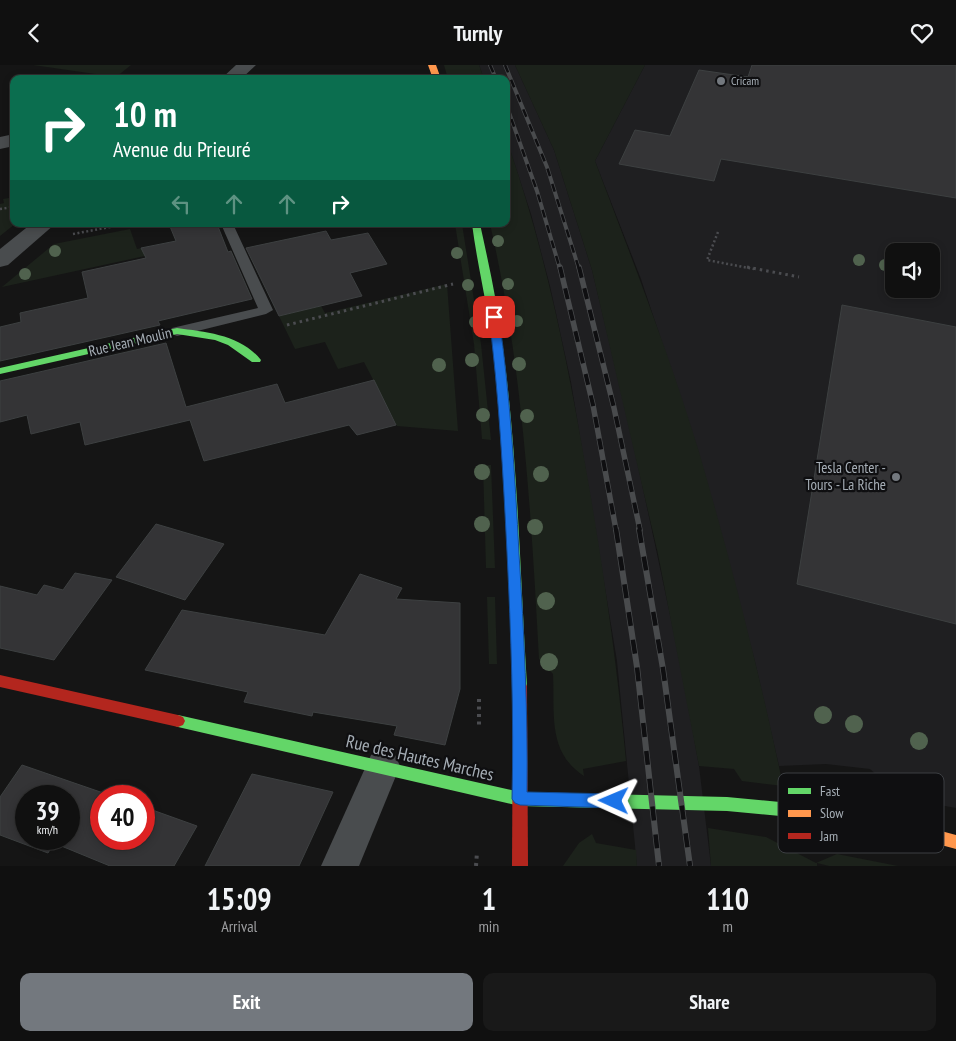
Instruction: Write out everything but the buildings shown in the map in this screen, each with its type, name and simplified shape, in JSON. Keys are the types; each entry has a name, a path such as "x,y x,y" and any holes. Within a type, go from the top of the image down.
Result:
{"street":[{"path":"235,75 247,65"},
{"path":"0,260 40,227"},
{"path":"477,227 494,317 500,363 509,475 521,706 520,866"},
{"name":"Rue Jean Moulin","path":"0,371 177,331 217,337 232,343 256,360"},
{"name":"Rue des Hautes Marches","path":"0,681 383,766 520,799 727,804 778,809"},
{"path":"340,866 383,766"}],"lane":[{"path":"177,331 266,309 228,227"}],"path":[{"path":"718,232 707,260 799,277"},
{"path":"266,309 276,328 459,283"}],"shaded area":[{"path":"33,65 131,65 118,75 102,75"},
{"path":"444,65 479,65 483,75 447,75"},
{"path":"479,65 515,65 554,150 592,270 631,433 681,666 699,766 711,866 637,866 617,661 571,382 550,286 531,214 510,150 510,75 483,75"},
{"path":"515,65 645,65 595,161 636,269 699,452 765,702 780,773 778,773 778,785 742,781 734,769 699,766 658,554 592,270 554,150"},
{"path":"645,65 956,65 956,808 944,806 944,773 874,773 870,769 826,764 779,766 755,662 698,451 641,279 595,161"},
{"path":"510,150 543,261 579,427 609,615 618,688 626,761 583,769 584,776 572,766 558,743 555,731 553,674 539,659 524,440 518,386 501,278 491,227 510,227"},
{"path":"10,198 11,227 0,236 0,204 4,203 3,199"},
{"path":"455,227 462,227 481,344 491,440 482,439 474,344"},
{"path":"130,229 137,249 142,248 145,256 2,287 54,244"},
{"path":"447,284 458,431 397,426 364,362 338,369 325,342 295,349 279,316 321,306 325,313"},
{"path":"483,465 491,465 495,568 486,568"},
{"path":"487,597 495,597 497,664 489,664"},
{"path":"708,828 766,837 778,843 778,853 797,853 816,863 837,854 898,866 829,866 817,863 817,866 711,866"},
{"path":"592,834 596,843 636,850 637,866 563,866 579,843"}],"railway":[{"path":"490,65 494,75"},
{"path":"505,65 509,75"},
{"path":"510,77 547,167 579,269"},
{"path":"510,115 537,191 560,269"},
{"path":"560,267 593,405 616,530"},
{"path":"579,267 614,408 640,530"},
{"path":"616,529 637,667 659,866"},
{"path":"639,529 663,669 690,866"}],"traffic: fast":[{"path":"477,227 493,310 504,403 520,686"},
{"path":"0,371 177,331 217,337 232,343 256,360"},
{"path":"178,721 520,799 727,804 778,809"}],"traffic: slow":[{"path":"432,65 436,75"},
{"path":"944,839 956,842"}],"traffic: jam":[{"path":"0,681 178,721"},
{"path":"520,686 520,866"}],"place":[{"name":"Cricam","path":"721,81"},
{"name":"Tesla Center - Tours - La Riche","path":"896,477"}],"route":[{"path":"494,317 500,363 509,475 521,706 520,799 614,801"}]}
